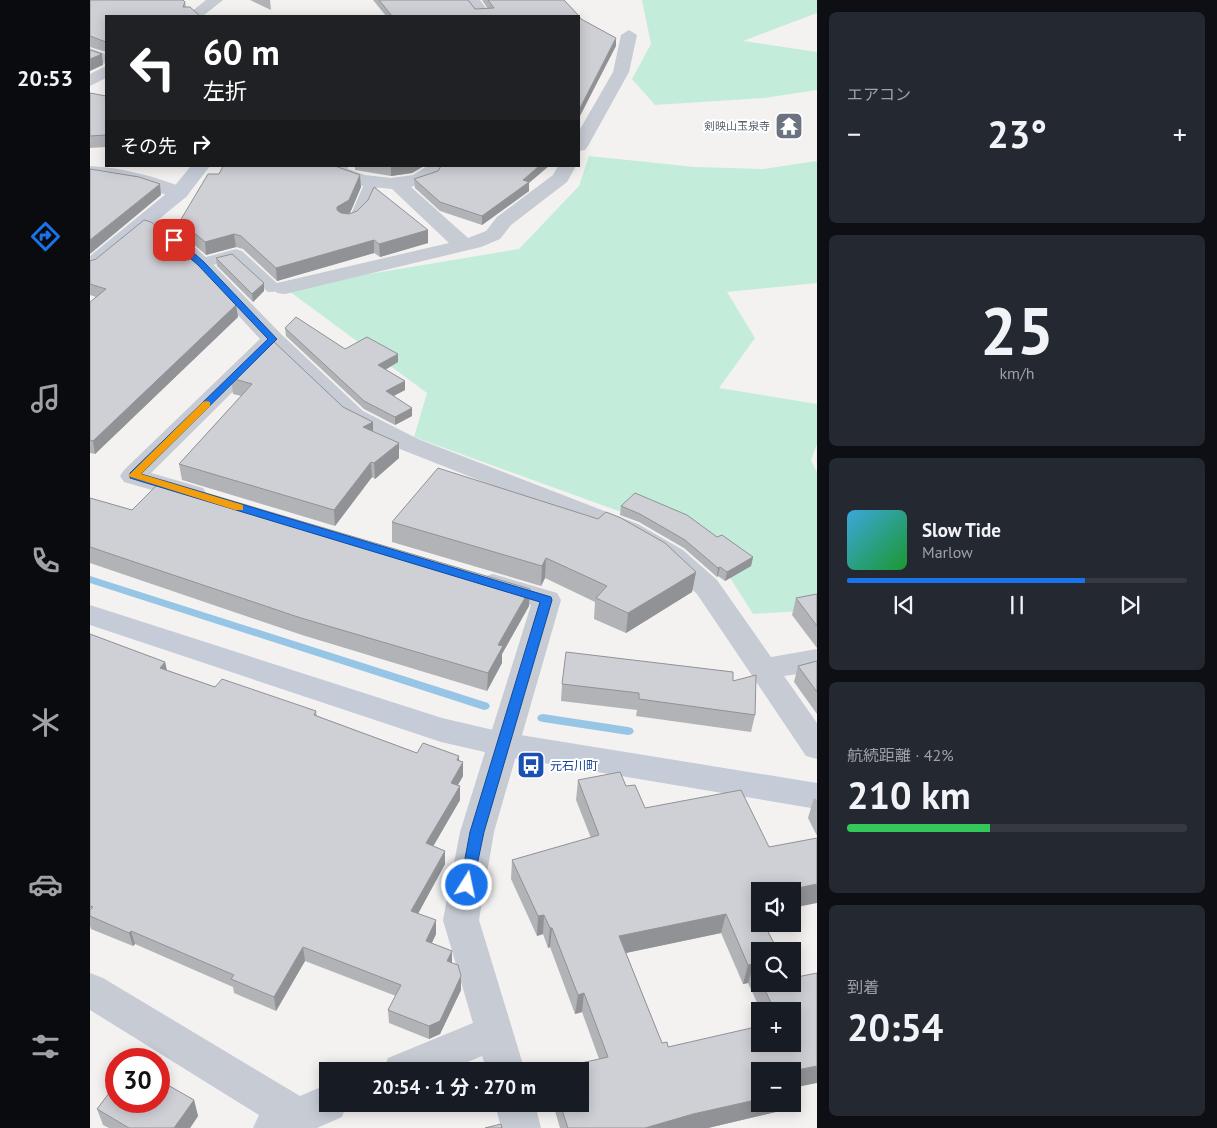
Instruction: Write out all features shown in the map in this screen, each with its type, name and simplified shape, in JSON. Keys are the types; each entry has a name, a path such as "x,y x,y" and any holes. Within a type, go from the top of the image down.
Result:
{"street":[{"path":"194,15 216,0"},
{"path":"472,0 483,15"},
{"path":"580,144 621,72 629,35"},
{"path":"90,53 105,59"},
{"path":"90,81 105,71"},
{"path":"90,266 144,224 179,193 200,167"},
{"path":"338,167 339,171 350,179 396,183 415,181 433,174 437,167"},
{"path":"285,288 463,245 492,235 504,221 560,178 566,167"},
{"path":"90,172 110,172 165,186 179,193"},
{"path":"396,183 463,245"},
{"path":"144,224 161,228 201,263 273,339 354,416 409,444 629,530 673,556 707,587 817,747"},
{"path":"218,501 133,476 273,339"},
{"path":"472,577 547,600 477,832 461,920 503,1062"},
{"path":"90,615 441,730 502,744 817,796"},
{"path":"764,669 817,660"},
{"path":"90,990 299,1116"},
{"path":"423,1062 495,1032"},
{"path":"517,1112 521,1128"}],"lane":[{"path":"347,221 357,217 372,182"},
{"path":"201,263 236,254 274,289 285,288"}],"green space":[{"path":"642,0 817,0 817,13 743,41 817,52 817,90 764,98 655,105 632,79 651,44"},
{"path":"589,156 695,167 763,169 817,161 817,283 727,292 755,338 719,388 817,404 817,444 811,460 817,472 817,610 753,614 727,573 624,513 414,437 427,393 289,291 357,276 519,249 579,186"}],"building":[{"path":"90,0 183,0 185,2 183,7 190,7 199,15 105,15 105,42 90,36"},
{"path":"379,0 468,0 475,9 494,8 488,0 564,0 578,15 391,15"},
{"path":"580,18 616,38 580,108"},
{"path":"90,50 102,54 90,59"},
{"path":"90,93 105,96 105,135 90,136"},
{"path":"222,167 338,167 360,175 349,200 337,207 337,210 341,213 349,214 357,211 368,200 374,187 428,230 379,244 374,240 276,268 241,236 234,234 205,242 180,221 208,174 219,174"},
{"path":"440,167 538,167 523,180 529,182 482,216 440,202 414,179 438,171"},
{"path":"90,169 139,177 160,184 90,240"},
{"path":"144,220 151,222 191,256 236,305 93,441 90,440 90,302 106,289 90,284 90,261 96,259"},
{"path":"232,254 264,283 252,294 216,258"},
{"path":"296,317 345,349 367,337 398,354 378,365 405,381 386,391 412,408 395,417 364,401 285,328"},
{"path":"271,339 343,407 373,422 363,427 399,443 374,463 371,462 334,510 179,464 252,384 231,378"},
{"path":"438,468 598,519 606,512 621,518 665,543 696,572 628,613 596,598 607,586 546,558 542,566 392,522"},
{"path":"162,480 530,589 498,645 503,646 488,673 301,618 90,547 90,498 132,510"},
{"path":"635,493 687,515 717,537 722,535 753,557 727,572 720,567 718,568 685,540 640,514 621,506"},
{"path":"817,594 817,626 796,598"},
{"path":"90,634 165,662 160,668 215,687 222,679 316,711 314,715 417,753 423,743 459,756 457,760 463,762 451,783 460,786 426,843 445,851 411,911 436,920 426,941 452,951 447,961 458,965 461,976 440,1021 429,1026 388,1010 401,985 303,947 274,997 231,979 234,975 131,931 129,933 90,916 90,910 93,907 90,906"},
{"path":"566,652 733,672 733,681 756,675 755,715 639,699 639,693 562,684"},
{"path":"817,661 817,692 798,666"},
{"path":"620,772 626,786 635,785 645,808 741,790 769,847 817,838 817,884 801,887 801,882 751,882 751,932 768,932 773,942 751,942 751,964 748,965 726,914 619,936 662,1043 667,1042 668,1047 751,1028 751,1052 801,1052 801,1002 771,1002 766,992 801,992 801,976 817,973 817,1066 801,1069 801,1062 751,1062 751,1101 693,1114 645,1128 568,1128 563,1112 589,1112 589,1062 586,1062 608,1057 584,993 578,995 552,928 550,928 544,915 538,916 512,860 599,835 578,780"},
{"path":"170,1086 194,1100 174,1128 129,1128 97,1109 105,1098 105,1113 170,1113"},
{"path":"501,1124 502,1128 485,1128"}],"waterway":[{"path":"90,579 484,706"},
{"path":"543,718 628,731"}],"slow traffic":[{"path":"206,404 133,476 239,507"}],"place":[{"name":"剣映山玉泉寺","path":"789,126"},
{"name":"元石川町","path":"531,765"}],"route":[{"path":"174,240 201,263 273,339 133,476 547,600 477,832 467,885"}]}
